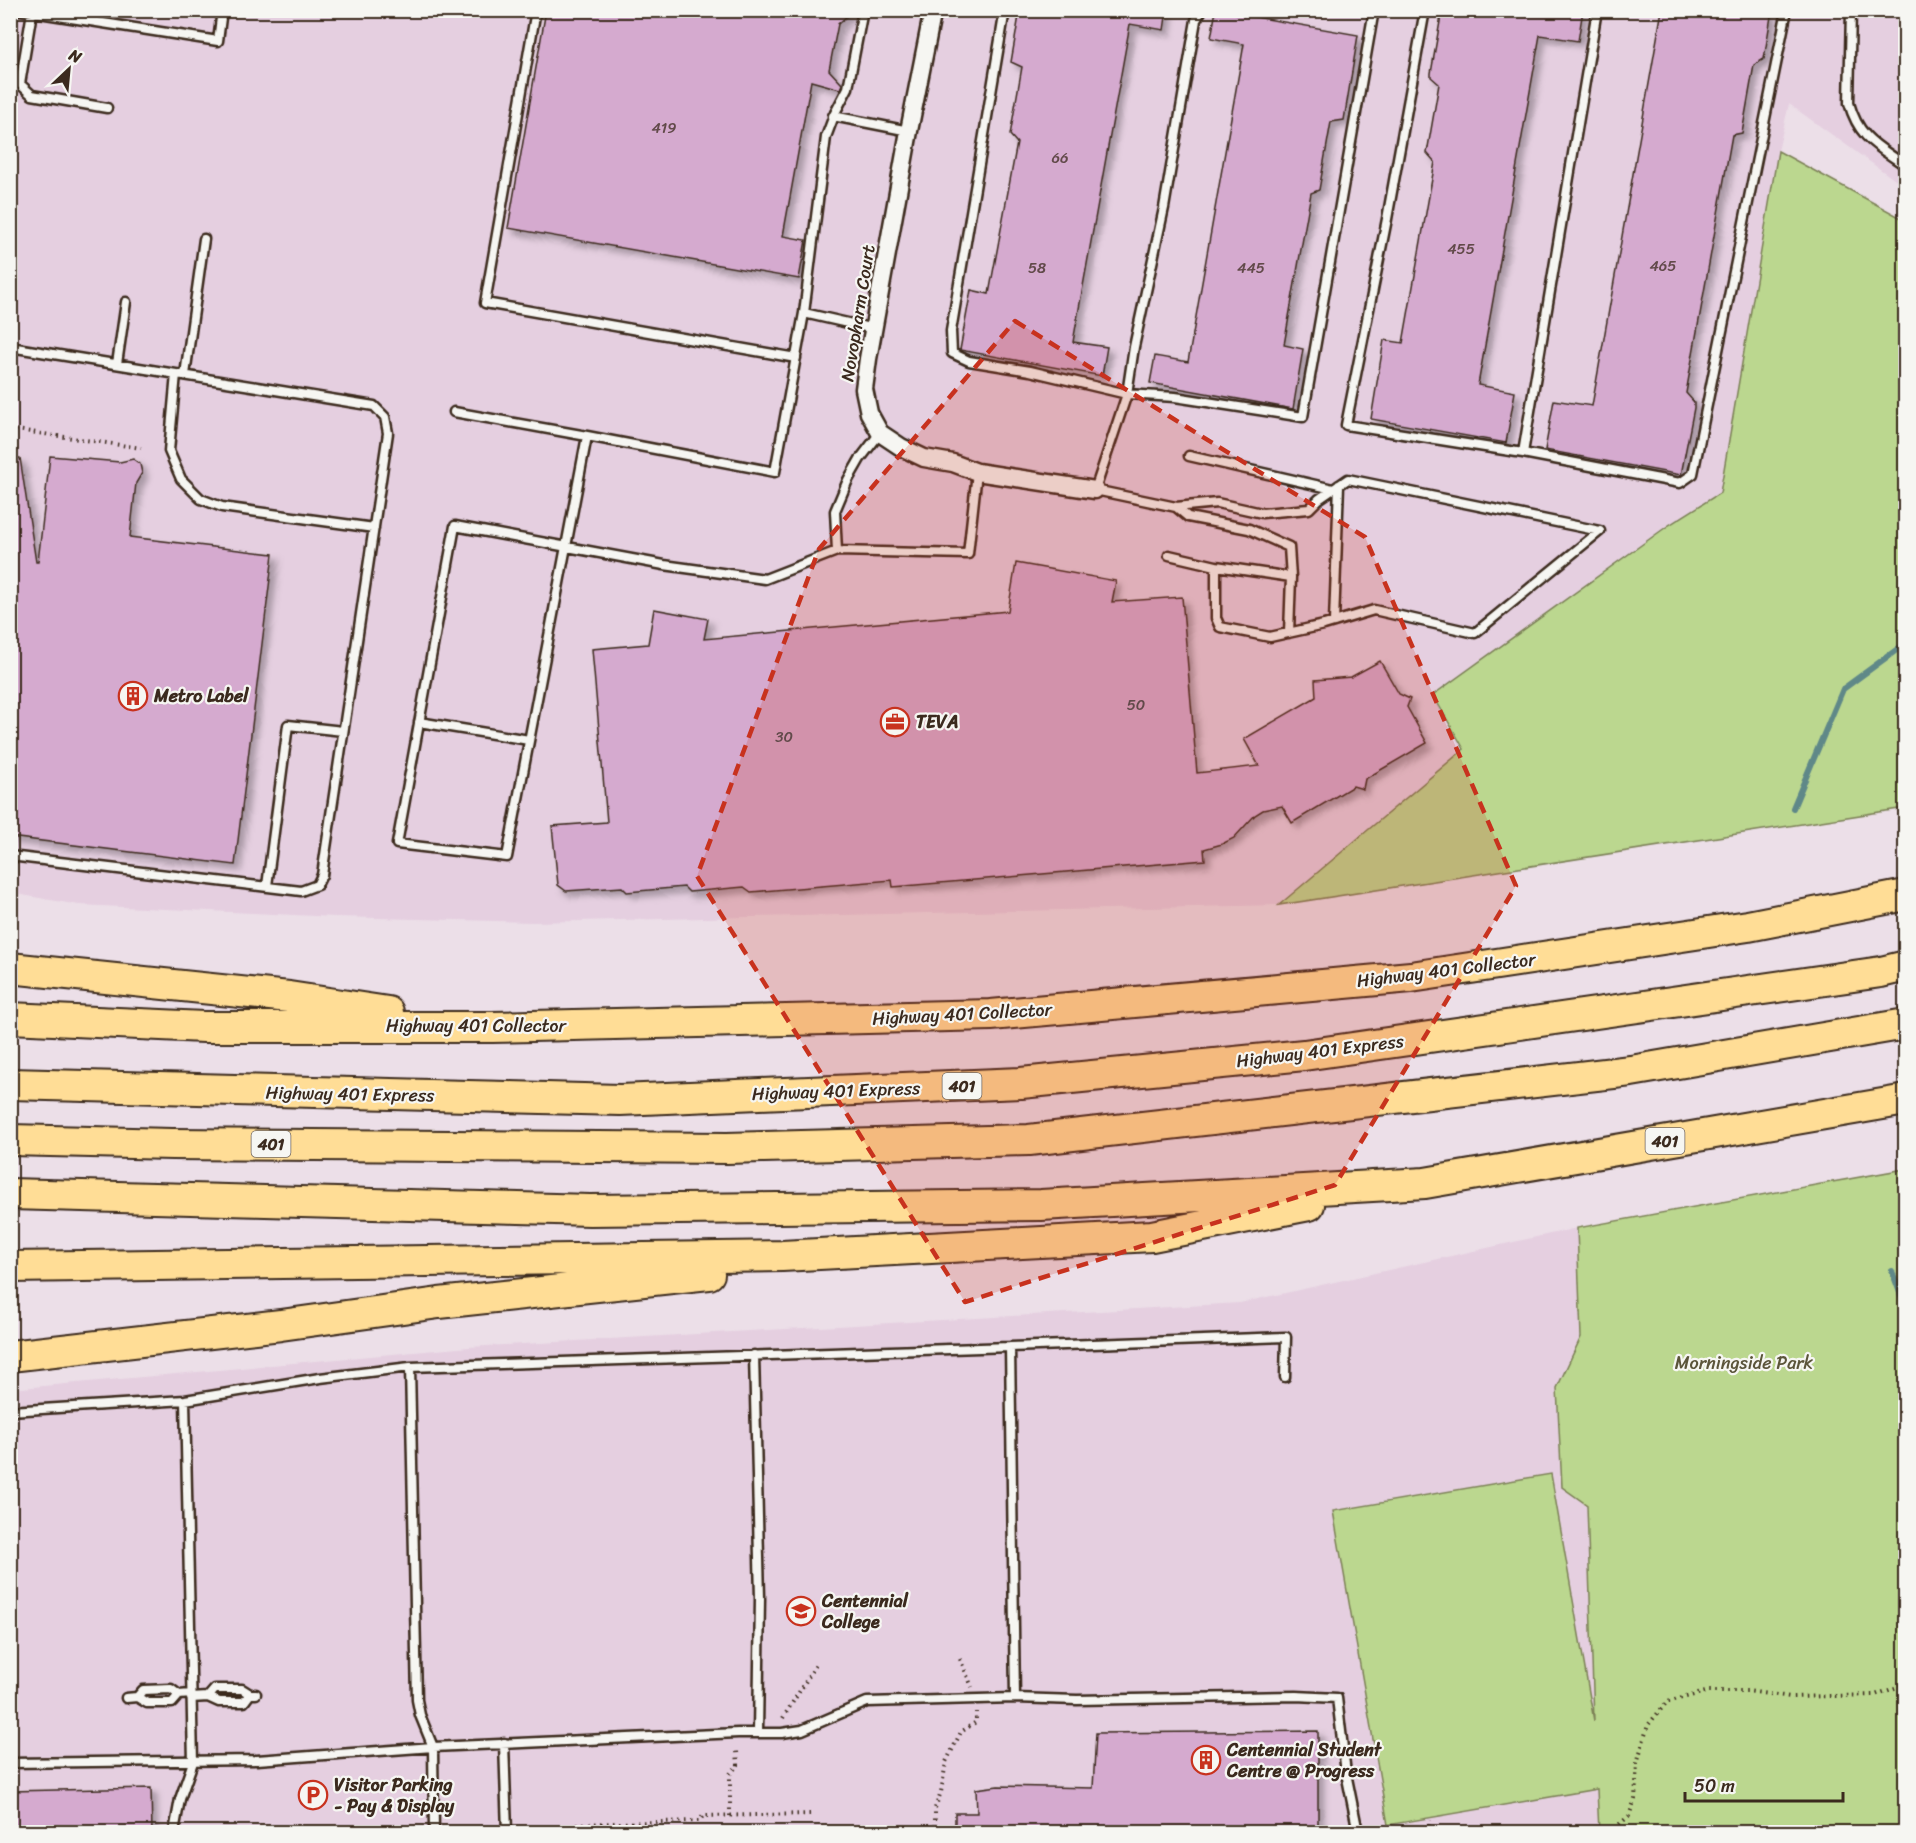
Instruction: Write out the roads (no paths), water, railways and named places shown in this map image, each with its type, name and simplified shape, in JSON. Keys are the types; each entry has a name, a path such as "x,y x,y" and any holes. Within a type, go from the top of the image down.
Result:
{"highway":[{"name":"Highway 401 Collector","path":"10,1018 204,1027 492,1027 991,1015 1411,977 1748,926 1905,895"},
{"name":"Highway 401 Express","path":"10,1084 620,1100 1021,1083 1304,1055 1881,972 1905,966"},
{"path":"10,968 289,997 492,1027"},
{"name":"401","path":"10,1140 172,1144 727,1148 1029,1140 1631,1071 1905,1024"},
{"name":"401","path":"10,1194 590,1210 1041,1205 1425,1183 1905,1100"},
{"path":"10,1267 782,1256 1152,1236 1425,1183"},
{"path":"10,1356 281,1325 439,1303 703,1275 782,1256"}],"street":[{"name":"Novopharm Court","path":"880,433 869,413 864,389 909,131 933,10"},
{"path":"880,433 924,458 953,463 977,472 1095,490"}],"lane":[{"path":"20,10 218,41 222,10"},
{"path":"537,10 485,303 796,358"},
{"path":"454,412 775,472 804,313 826,137 833,116 848,88 863,10"},
{"path":"1005,10 951,330 952,353 969,361 1030,371 1126,394 1175,397 1303,417 1374,10"},
{"path":"1190,10 1196,20"},
{"path":"1202,10 1196,20 1164,208 1126,394 1095,490 1176,507 1217,503 1262,513 1310,509 1319,499 1348,479 1600,531 1475,633 1374,610 1270,637 1220,627 1216,618 1216,566"},
{"path":"1425,10 1388,219 1346,425 1523,453 1680,483 1693,474 1787,10"},
{"path":"1523,453 1597,10"},
{"path":"1851,10 1849,103 1852,117 1863,135 1905,166"},
{"path":"32,12 21,84 32,95 107,108"},
{"path":"833,116 909,131"},
{"path":"204,239 169,451 181,479 201,499 222,507 374,528"},
{"path":"117,364 126,302"},
{"path":"804,313 874,329"},
{"path":"10,347 374,406 385,417 388,434 322,875 317,885 301,891 10,856"},
{"path":"837,551 835,511 860,459 880,433"},
{"path":"587,436 566,547 529,740 507,857 397,844 455,526 566,547 664,565 765,579 837,551 968,554 977,472"},
{"path":"1189,456 1336,487"},
{"path":"1334,622 1336,487"},
{"path":"1176,507 1188,517 1249,529 1289,547 1291,577 1289,633"},
{"path":"1169,555 1216,566 1291,577"},
{"path":"419,722 529,740"},
{"path":"267,886 288,725 343,731"},
{"path":"10,1411 185,1400 320,1378 410,1367 1286,1337 1285,1377"},
{"path":"1010,1347 1015,1698"},
{"path":"754,1354 760,1598 758,1732"},
{"path":"410,1367 417,1701 433,1747 434,1833"},
{"path":"174,1833 180,1798 193,1761 185,1400"},
{"path":"137,1697 143,1690 171,1689 179,1695 208,1697 219,1702 244,1702 253,1694 242,1689 215,1689 208,1697"},
{"path":"126,1698 137,1697 147,1703 172,1703 179,1695"},
{"path":"10,1763 257,1760 504,1743 758,1732 782,1733 802,1730 867,1702 1015,1698 1077,1700 1296,1696 1337,1698 1346,1773 1358,1833"},
{"path":"504,1743 507,1833"}],"waterway":[{"path":"1793,808 1843,689 1906,643"},
{"path":"1892,1271 1906,1309"}],"place":[{"name":"Metro Label","path":"133,696"},
{"name":"TEVA","path":"895,722"},
{"name":"Centennial College","path":"801,1611"},
{"name":"Centennial Student Centre @ Progress","path":"1206,1760"},
{"name":"Visitor Parking - Pay & Display","path":"313,1795"}],"park label":[{"name":"Morningside Park","path":"1744,1363"}]}
